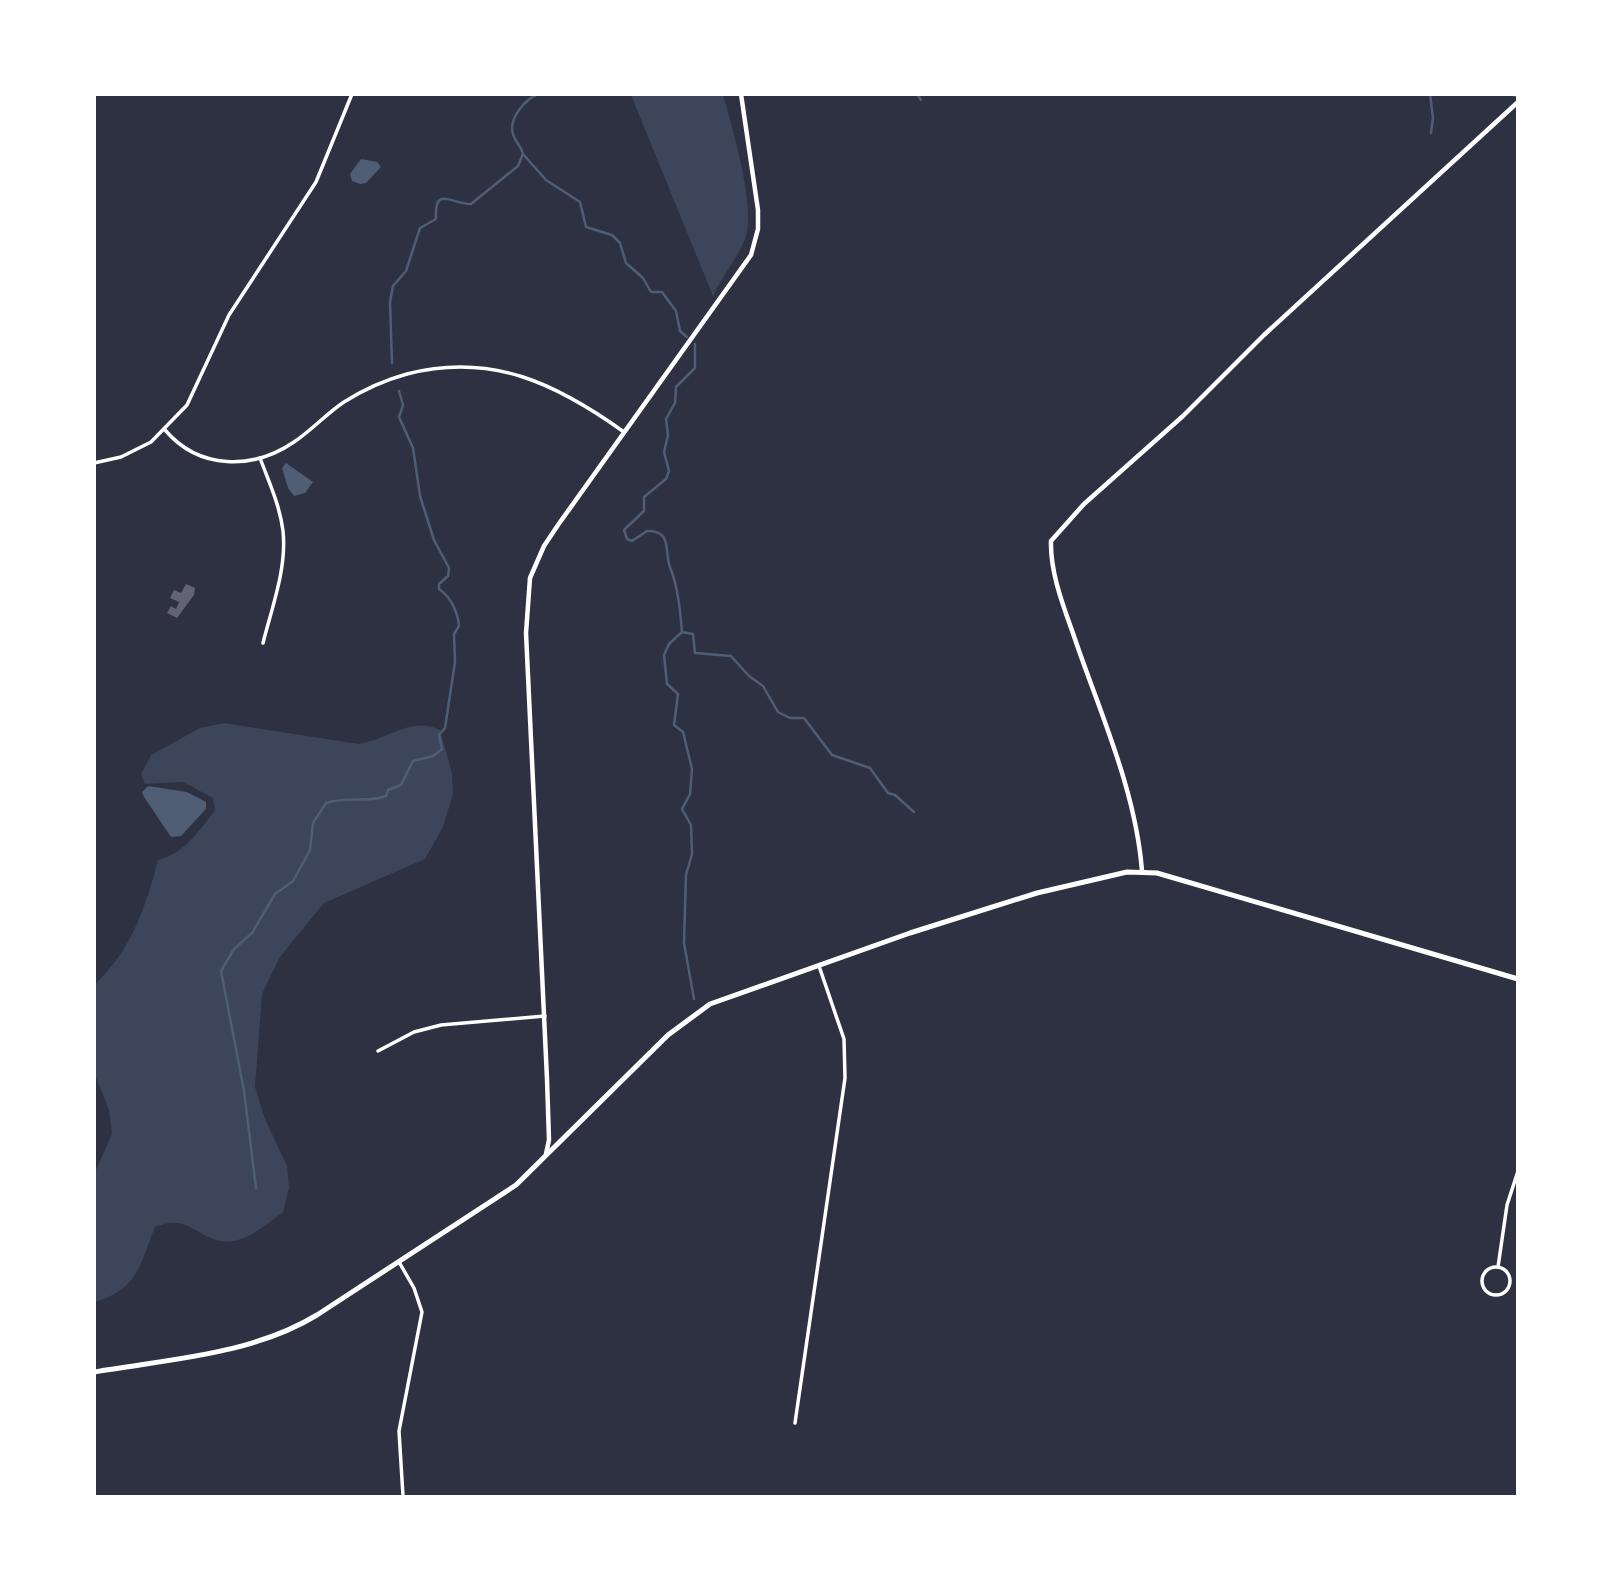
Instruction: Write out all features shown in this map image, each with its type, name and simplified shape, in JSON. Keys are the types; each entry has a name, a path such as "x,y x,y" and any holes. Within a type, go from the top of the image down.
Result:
{"main road":[{"path":"94,1372 238,1347 271,1338 317,1315 507,1192 667,1035 702,1008 728,996 1037,893 1142,871 1201,885 1517,979"}],"street":[{"path":"94,463 138,450 165,430 191,398 229,315 316,182 352,94"},
{"path":"546,1155 549,1140 545,1016 528,711 530,578 544,546 741,271 755,242 758,210 741,94"},
{"path":"1142,871 1123,781 1064,605 1055,573 1051,541 1084,504 1517,102"},
{"path":"165,430 182,447 204,458 233,463 260,458 296,440 329,413 366,390 407,374 450,368 501,371 544,383 583,402 626,433"},
{"path":"260,458 278,508 283,539 281,572 263,643"},
{"path":"795,1423 845,1078 844,1039 819,966"},
{"path":"378,1051 414,1032 441,1025 545,1016"},
{"path":"1498,1267 1507,1205 1517,1171"},
{"path":"399,1262 414,1288 422,1312 399,1431 403,1496"},
{"path":"1498,1267 1508,1274 1510,1282 1504,1292 1493,1294 1484,1287 1483,1276 1491,1268 1498,1267"}],"shaded area":[{"path":"631,95 723,95 742,168 748,226 742,246 713,296"},
{"path":"361,159 377,162 381,167 366,183 360,184 352,181 350,174"},
{"path":"286,463 313,482 305,493 294,496 288,488 282,468"},
{"path":"224,723 359,744 410,727 430,726 440,730 452,773 453,794 443,827 425,859 324,903 280,957 262,994 255,1087 265,1119 287,1166 289,1188 283,1212 254,1233 229,1242 211,1238 183,1224 155,1227 141,1264 129,1283 109,1297 95,1302 95,1172 112,1134 109,1110 95,1075 95,984 108,971 136,927 158,860 184,847 215,810 213,798 183,782 145,784 141,774 151,755 200,728"},
{"path":"148,786 187,792 206,802 206,809 181,836 171,837 144,797 142,792"}],"building":[{"path":"186,584 195,588 194,595 177,618 167,613 171,606 176,609 179,602 170,598 174,590 181,593"}],"waterway":[{"path":"392,363 390,302 393,286 406,271 420,228 436,219 436,209 441,199 471,204 518,166 523,154 513,134 513,122 523,105 538,94"},
{"path":"917,94 921,100"},
{"path":"1430,94 1433,118 1431,133"},
{"path":"523,154 546,180 580,202 586,227 612,235 620,243 626,263 643,278 651,292 662,292 676,311 680,331 687,337"},
{"path":"694,999 684,943 686,875 692,854 691,825 682,809 690,794 692,769 683,732 674,725 678,694 667,684 664,655 669,644 682,632 678,598 666,543 661,534 647,531 632,541 627,539 624,530 644,511 644,497 666,479 669,471 664,452 668,435 666,419 675,403 676,387 695,368 695,344"},
{"path":"256,1188 244,1091 221,971 234,949 252,933 275,894 293,881 310,850 313,823 326,803 386,796 388,790 401,785 413,761 433,756 442,749 439,735 445,728 455,662 454,634 459,626 453,606 439,589 439,584 448,576 449,568 434,540 420,496 413,448 399,417 403,405 399,391"},
{"path":"682,632 693,634 695,653 731,656 749,676 763,686 778,712 790,718 804,718 832,755 870,768 888,793 895,795 914,812"}]}
